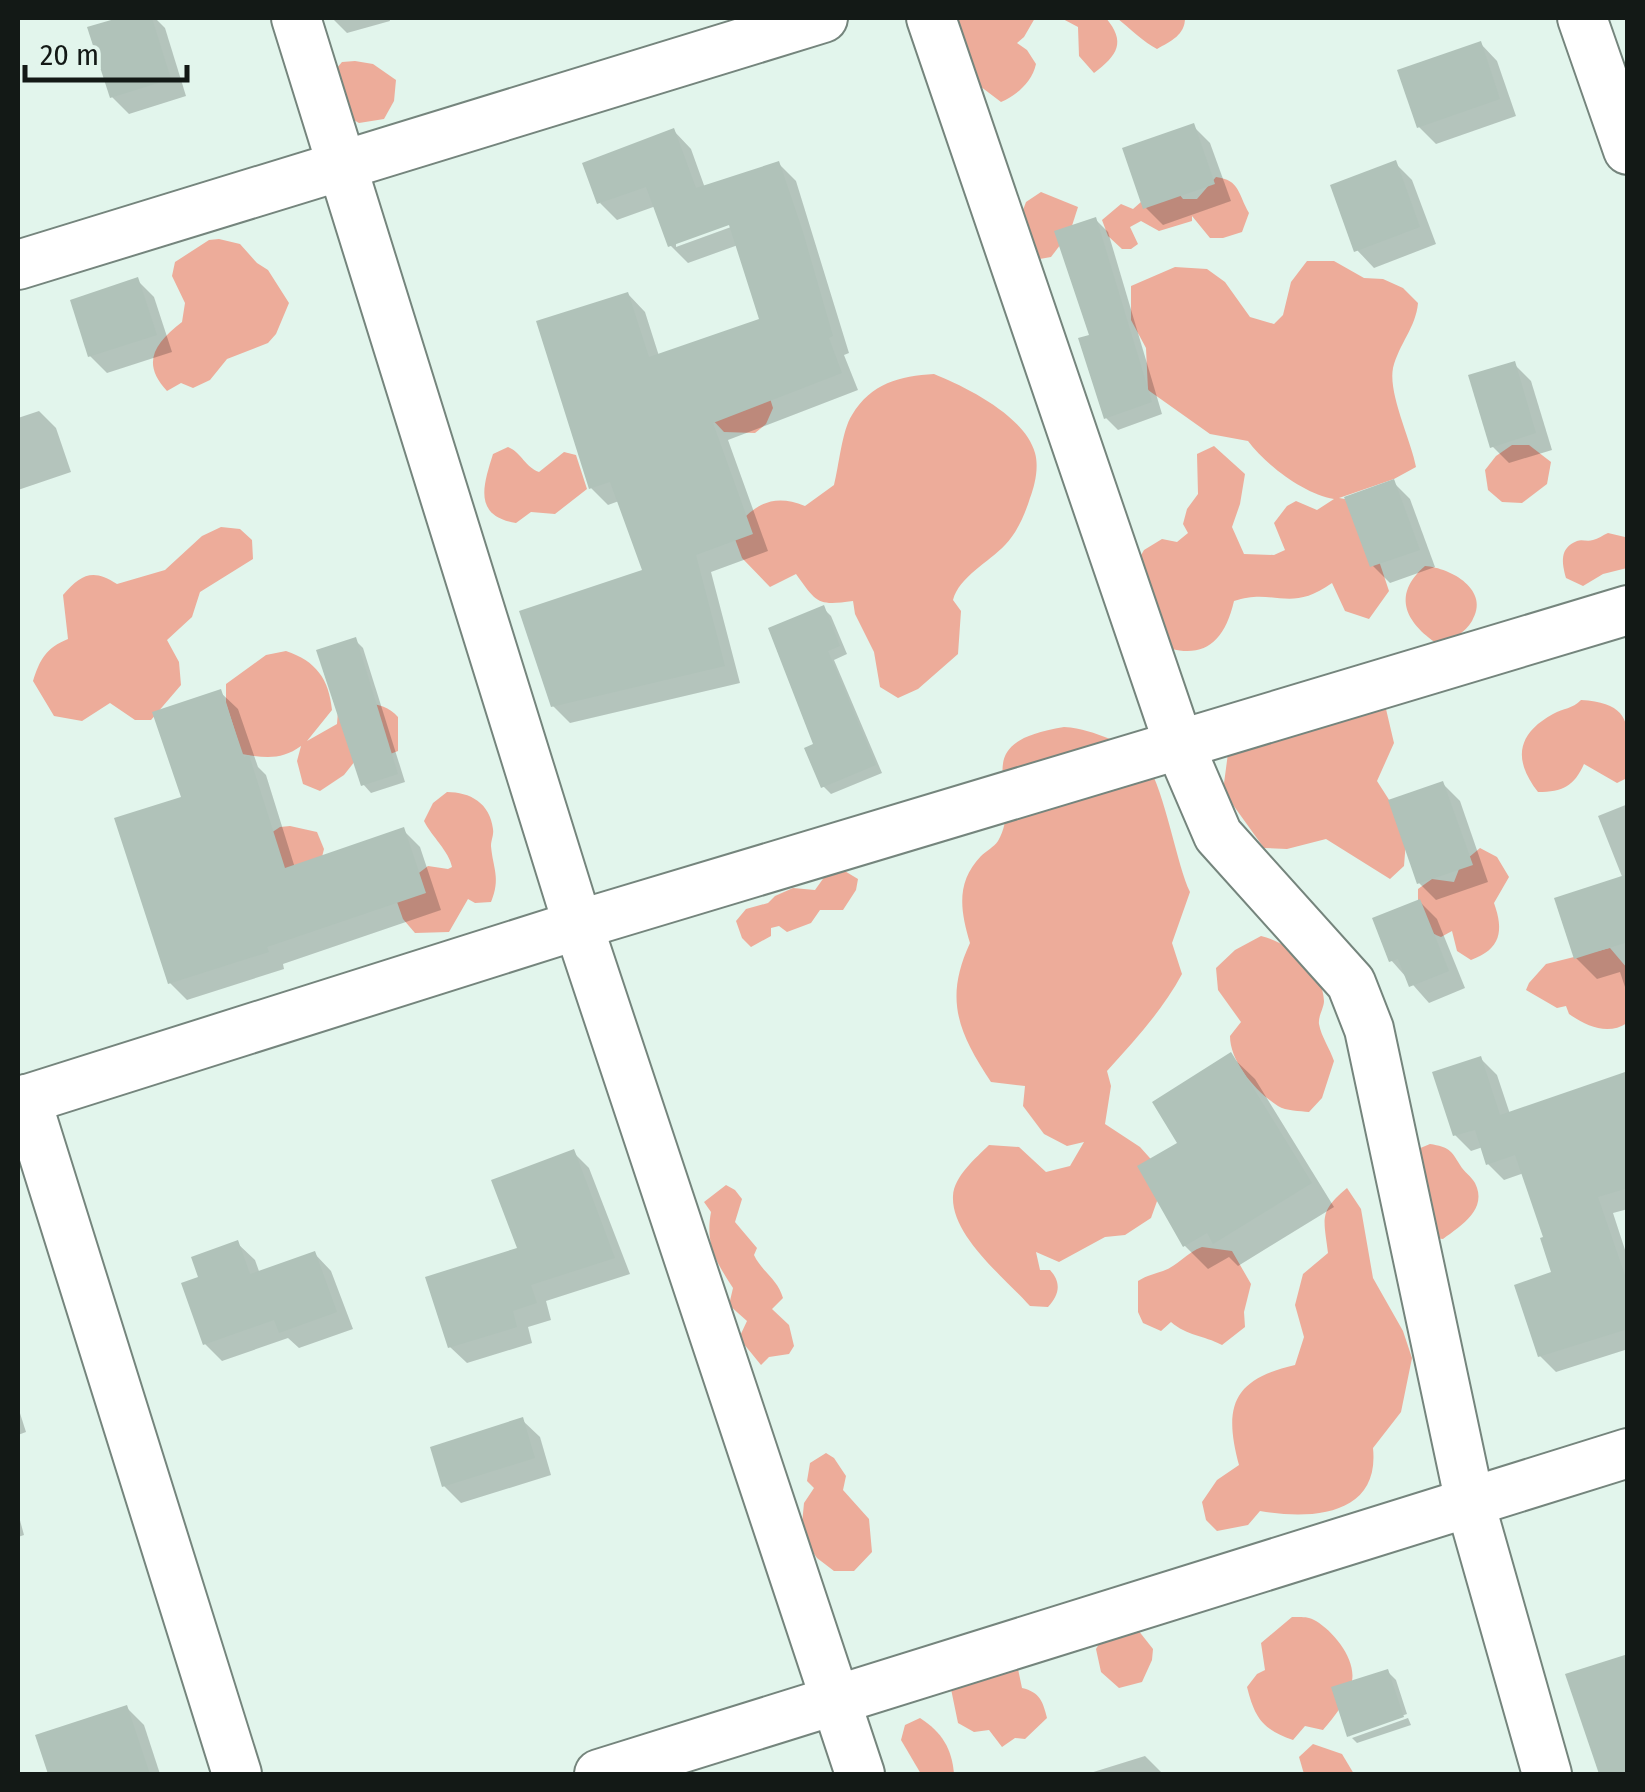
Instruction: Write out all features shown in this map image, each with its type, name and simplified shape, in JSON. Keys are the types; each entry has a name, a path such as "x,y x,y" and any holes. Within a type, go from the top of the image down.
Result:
{"street":[{"path":"296,18 578,925 860,1774"},
{"path":"18,266 824,18"},
{"path":"931,18 1178,742 1218,835 1351,983 1369,1029 1470,1503 1547,1774"},
{"path":"1582,18 1628,150"},
{"path":"237,1774 22,1101 578,925 1628,610"},
{"path":"599,1774 1628,1454"}],"shaded area":[{"path":"953,18 1035,18 1017,43 1036,64 1031,77 1013,96 1001,102 968,77 972,61"},
{"path":"1061,18 1106,18 1112,27 1117,41 1114,54 1094,73 1079,56 1078,27"},
{"path":"1117,18 1185,18 1180,33 1157,49"},
{"path":"342,62 373,64 396,80 394,101 384,119 359,123 336,110 336,69"},
{"path":"1216,177 1234,185 1249,213 1242,232 1210,238 1192,216 1192,221 1159,231 1141,221 1130,227 1138,244 1131,249 1122,249 1108,236 1102,220 1121,204 1133,209 1175,189 1183,199 1197,199"},
{"path":"1041,192 1078,207 1070,232 1051,257 1034,260 1020,218 1026,202"},
{"path":"209,240 240,244 268,270 289,303 268,343 227,359 210,380 193,388 181,383 167,391 154,372 153,363 158,346 182,322 185,303 172,276 175,262"},
{"path":"1307,261 1334,261 1364,278 1383,279 1403,288 1418,303 1392,379 1416,467 1339,498 1345,499 1380,564 1389,591 1369,619 1345,611 1332,583 1293,599 1248,597 1234,601 1223,630 1206,647 1182,651 1152,642 1133,569 1144,550 1162,539 1177,542 1188,533 1183,524 1187,509 1198,494 1197,454 1214,446 1245,474 1232,527 1244,554 1274,555 1285,550 1274,523 1287,506 1296,501 1317,510 1334,499 1286,477 1248,441 1210,434 1148,390 1146,348 1131,320 1131,286 1175,267 1207,269 1225,282 1250,317 1274,324 1283,315 1291,282"},
{"path":"934,374 993,404 1020,427 1035,453 1036,476 1026,510 1013,535 956,592 953,600 961,611 958,654 918,689 898,698 880,687 874,652 855,614 853,601 819,600 796,574 770,587 742,558 732,531 755,508 782,500 805,506 834,485 846,430 868,395 887,383"},
{"path":"763,376 773,408 766,424 755,433 724,432 708,415"},
{"path":"1512,445 1529,445 1551,462 1547,484 1522,503 1502,502 1488,490 1485,470"},
{"path":"508,447 539,472 564,452 576,455 587,489 555,514 531,512 516,523 502,519 487,507 485,488 493,454"},
{"path":"221,527 240,529 252,540 253,559 200,592 192,617 167,640 179,662 181,685 151,720 135,720 110,703 82,721 54,716 33,681 45,655 68,639 63,595 88,576 101,576 117,584 165,570 202,536"},
{"path":"1608,533 1625,537 1627,568 1603,574 1583,586 1566,578 1563,562 1567,548 1577,541 1593,540"},
{"path":"1425,566 1456,576 1476,600 1477,610 1469,625 1441,646 1419,629 1407,609 1408,588"},
{"path":"286,651 313,666 324,680 330,699 332,710 307,741 337,724 338,711 370,704 384,707 398,717 398,751 372,761 359,756 344,775 320,791 303,784 297,761 301,746 273,757 242,754 226,702 226,684 266,655"},
{"path":"1581,700 1599,702 1621,714 1628,734 1627,778 1617,783 1584,764 1567,786 1538,792 1522,759 1525,740 1540,722"},
{"path":"1363,703 1386,709 1394,743 1377,781 1407,828 1404,866 1390,879 1326,839 1287,849 1264,848 1223,791 1230,738"},
{"path":"1064,727 1128,744 1143,757 1160,792 1190,892 1172,943 1182,974 1157,1013 1107,1071 1111,1086 1105,1124 1140,1147 1166,1176 1151,1218 1125,1235 1105,1237 1059,1262 1036,1252 1040,1270 1050,1270 1058,1284 1048,1307 1030,1306 970,1241 955,1211 954,1189 966,1168 989,1145 1019,1147 1046,1172 1070,1166 1084,1142 1067,1146 1044,1134 1023,1106 1025,1086 991,1082 963,1031 957,998 962,963 970,943 962,908 964,886 973,866 998,841 1005,822 1005,757 1013,745 1032,735"},
{"path":"447,792 471,797 488,812 493,831 494,894 491,902 475,903 468,899 449,932 415,933 403,919 397,902 411,879 428,866 452,867 424,821 433,803"},
{"path":"290,826 317,832 324,849 320,865 278,878 271,833"},
{"path":"1480,848 1497,857 1509,877 1494,903 1498,938 1489,950 1471,960 1457,951 1452,931 1441,937 1423,924 1418,889 1432,879 1454,882 1461,864"},
{"path":"843,870 858,879 843,910 820,910 811,923 787,932 779,926 771,928 771,936 751,947 742,938 736,921 746,909 768,903 793,888 815,890 825,876"},
{"path":"1261,936 1293,951 1311,968 1322,989 1324,1001 1319,1024 1334,1061 1322,1098 1309,1112 1285,1109 1270,1100 1246,1076 1231,1046 1230,1036 1241,1022 1218,990 1216,968 1235,950"},
{"path":"1610,948 1627,968 1627,1023 1620,1027 1590,1026 1569,1014 1566,1006 1557,1008 1526,990 1546,964"},
{"path":"1430,1144 1452,1153 1478,1192 1471,1216 1443,1239 1427,1237 1406,1154"},
{"path":"726,1185 742,1199 735,1222 757,1248 754,1255 780,1291 783,1298 772,1309 789,1325 794,1346 789,1354 769,1357 761,1365 739,1338 747,1321 729,1305 733,1288 711,1243 711,1212 704,1202"},
{"path":"1347,1188 1361,1209 1373,1278 1403,1331 1412,1358 1401,1412 1373,1448 1372,1471 1365,1488 1354,1500 1320,1513 1260,1511 1248,1525 1217,1531 1206,1520 1202,1502 1217,1480 1239,1465 1233,1411 1246,1387 1258,1378 1295,1365 1304,1337 1295,1305 1303,1274 1328,1253 1327,1210"},
{"path":"1202,1247 1232,1251 1251,1284 1244,1312 1245,1327 1222,1345 1171,1322 1161,1331 1143,1323 1138,1312 1138,1281 1168,1269"},
{"path":"826,1453 846,1476 843,1490 869,1519 872,1552 854,1571 834,1571 817,1558 801,1535 804,1503 814,1488 807,1481 810,1463"},
{"path":"1292,1617 1313,1619 1330,1632 1347,1655 1352,1673 1344,1701 1323,1730 1305,1726 1293,1740 1261,1721 1247,1687 1265,1670 1261,1643"},
{"path":"1138,1630 1153,1649 1152,1660 1142,1682 1119,1688 1101,1672 1096,1649 1106,1632"},
{"path":"995,1658 1018,1669 1022,1688 1040,1698 1047,1718 1025,1739 1015,1738 1002,1747 989,1730 974,1732 958,1723 951,1689"},
{"path":"920,1718 944,1742 954,1774 921,1774 901,1740 905,1725"},
{"path":"1313,1744 1342,1754 1354,1774 1304,1774 1299,1757"}],"building":[{"path":"118,18 152,18 171,79 110,98 87,27"},
{"path":"1481,41 1500,99 1417,128 1397,70"},
{"path":"1194,123 1215,184 1143,209 1122,148"},
{"path":"674,128 696,188 779,161 842,373 713,423 753,534 696,555 725,666 551,707 519,611 642,570 610,482 589,489 536,321 628,292 649,357 759,319 729,225 668,247 646,187 597,204 582,163"},
{"path":"1396,160 1420,227 1354,252 1330,185"},
{"path":"1096,217 1152,402 1104,419 1078,338 1089,335 1054,231"},
{"path":"138,277 157,335 88,357 70,300"},
{"path":"1515,361 1536,433 1490,448 1468,375"},
{"path":"1394,479 1420,550 1370,567 1344,497"},
{"path":"824,605 840,646 828,651 876,765 821,788 804,748 813,744 768,628"},
{"path":"356,637 398,774 361,786 316,650"},
{"path":"221,689 244,757 249,755 285,868 404,827 426,893 267,947 269,952 168,984 114,818 181,797 152,712"},
{"path":"1443,781 1473,865 1417,884 1388,800"},
{"path":"1628,874 1628,942 1574,959 1554,898"},
{"path":"1420,899 1449,971 1409,987 1398,959 1389,962 1372,918"},
{"path":"1231,1052 1312,1183 1213,1244 1207,1233 1183,1247 1137,1166 1177,1143 1152,1102"},
{"path":"1481,1056 1500,1115 1628,1071 1628,1188 1598,1197 1628,1284 1628,1329 1538,1357 1514,1285 1551,1272 1515,1155 1486,1165 1475,1130 1453,1136 1432,1072"},
{"path":"574,1149 615,1258 531,1285 537,1303 513,1311 517,1327 448,1348 425,1277 517,1248 491,1180"},
{"path":"238,1240 250,1274 315,1251 337,1312 279,1333 274,1320 203,1345 181,1283 198,1277 191,1257"},
{"path":"523,1417 535,1458 442,1487 430,1447"},
{"path":"1628,1654 1628,1774 1599,1774 1565,1674"},
{"path":"1388,1669 1404,1717 1347,1737 1331,1687"},
{"path":"127,1705 150,1774 48,1774 35,1735"}]}
